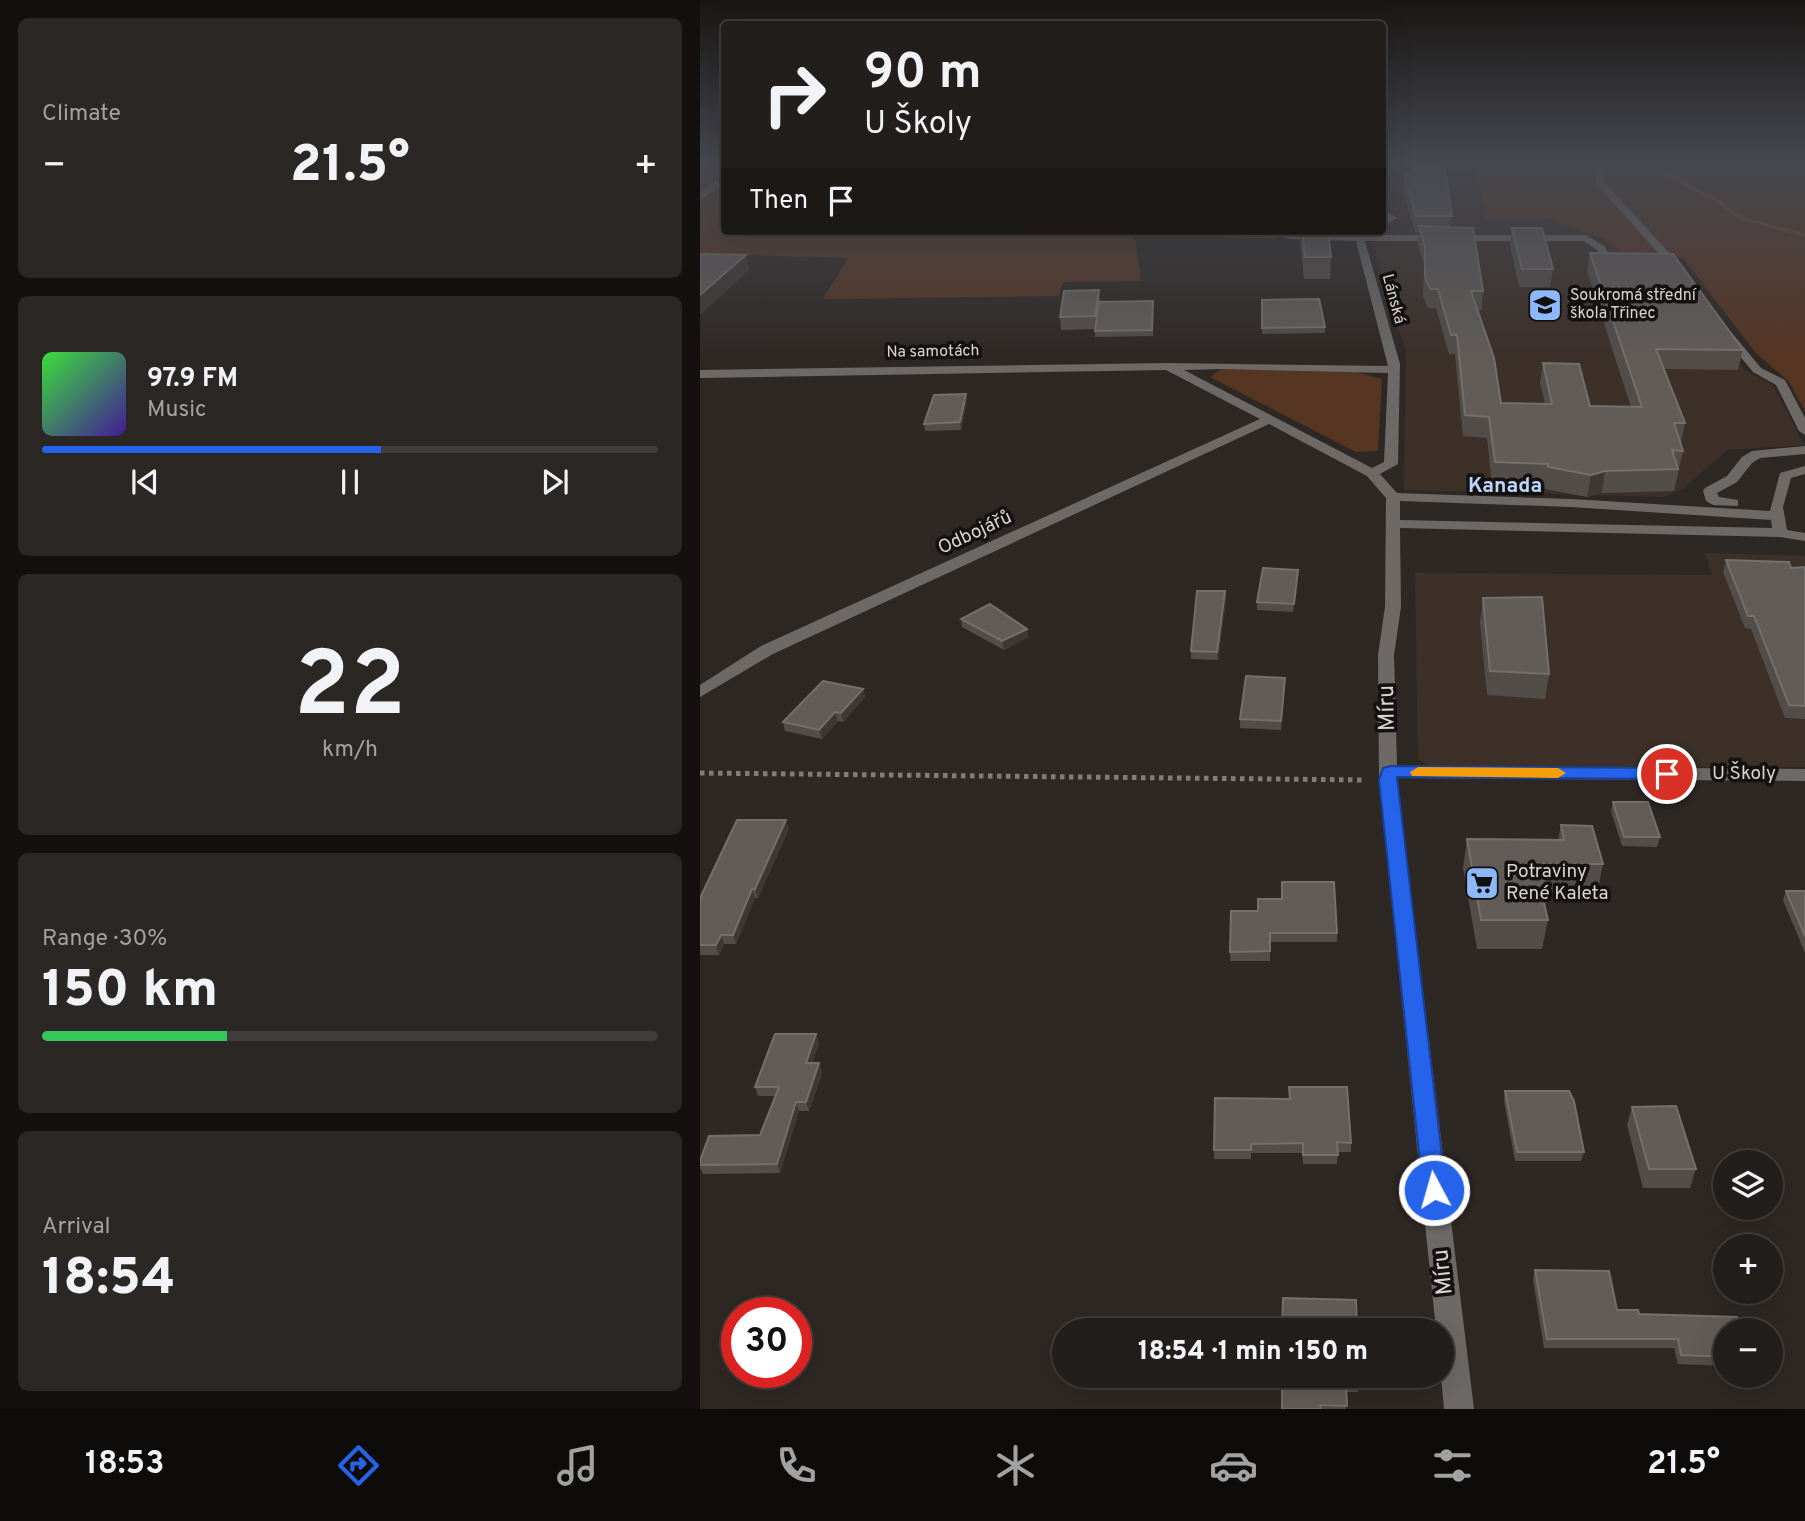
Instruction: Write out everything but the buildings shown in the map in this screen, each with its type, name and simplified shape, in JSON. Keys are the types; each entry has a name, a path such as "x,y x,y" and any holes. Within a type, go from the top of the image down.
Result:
{"street":[{"path":"1639,228 1691,286"},
{"path":"1285,235 1360,238 1586,238 1601,248 1615,264 1630,265"},
{"path":"1360,238 1365,235"},
{"name":"Lánská","path":"1360,238 1394,364 1391,464 1373,473"},
{"path":"1722,327 1757,370 1781,383 1805,431"},
{"name":"Na samotách","path":"1167,366 1373,473"},
{"name":"Na samotách","path":"700,374 1167,366 1350,367 1392,370"},
{"name":"Odbojářů","path":"700,692 767,650 1271,419"},
{"path":"1776,511 1713,501 1710,491 1732,479 1747,460 1757,454 1805,450"},
{"path":"1780,533 1776,511 1785,476 1805,470"},
{"path":"1373,473 1393,497 1776,511"},
{"name":"Míru","path":"1393,497 1393,607 1386,655 1389,776 1459,1409"},
{"path":"1392,524 1780,533 1805,537"},
{"name":"U Školy","path":"1389,776 1805,775"}],"path":[{"path":"700,773 1389,776"}],"shaded area":[{"path":"700,228 721,228 721,235 1135,235 1141,281 1063,282 1059,296 823,299 848,258 700,254"},
{"name":"Soukromá střední škola Třinec","path":"1386,228 1574,228 1610,241 1619,251 1635,258 1745,370 1773,385 1804,445 1727,450 1684,488 1663,497 1404,490 1406,352 1368,235 1386,235"},
{"path":"1574,228 1805,228 1805,411 1789,382 1756,353 1683,258 1635,258 1619,251 1610,241"},
{"path":"1222,368 1348,370 1382,379 1378,451 1356,452 1210,377"},
{"path":"1705,553 1805,556 1805,767 1430,767 1418,759 1415,573 1712,575"}],"waterway":[{"path":"1777,228 1805,235"}],"slow traffic":[{"path":"1418,772 1558,773"}],"place":[{"name":"Soukromá střední škola Třinec","path":"1545,305"},
{"name":"Potraviny René Kaleta","path":"1482,883"}],"district":[{"name":"Kanada","path":"1505,486"}],"route":[{"path":"1434,1190 1388,780 1390,772 1667,774"}]}
